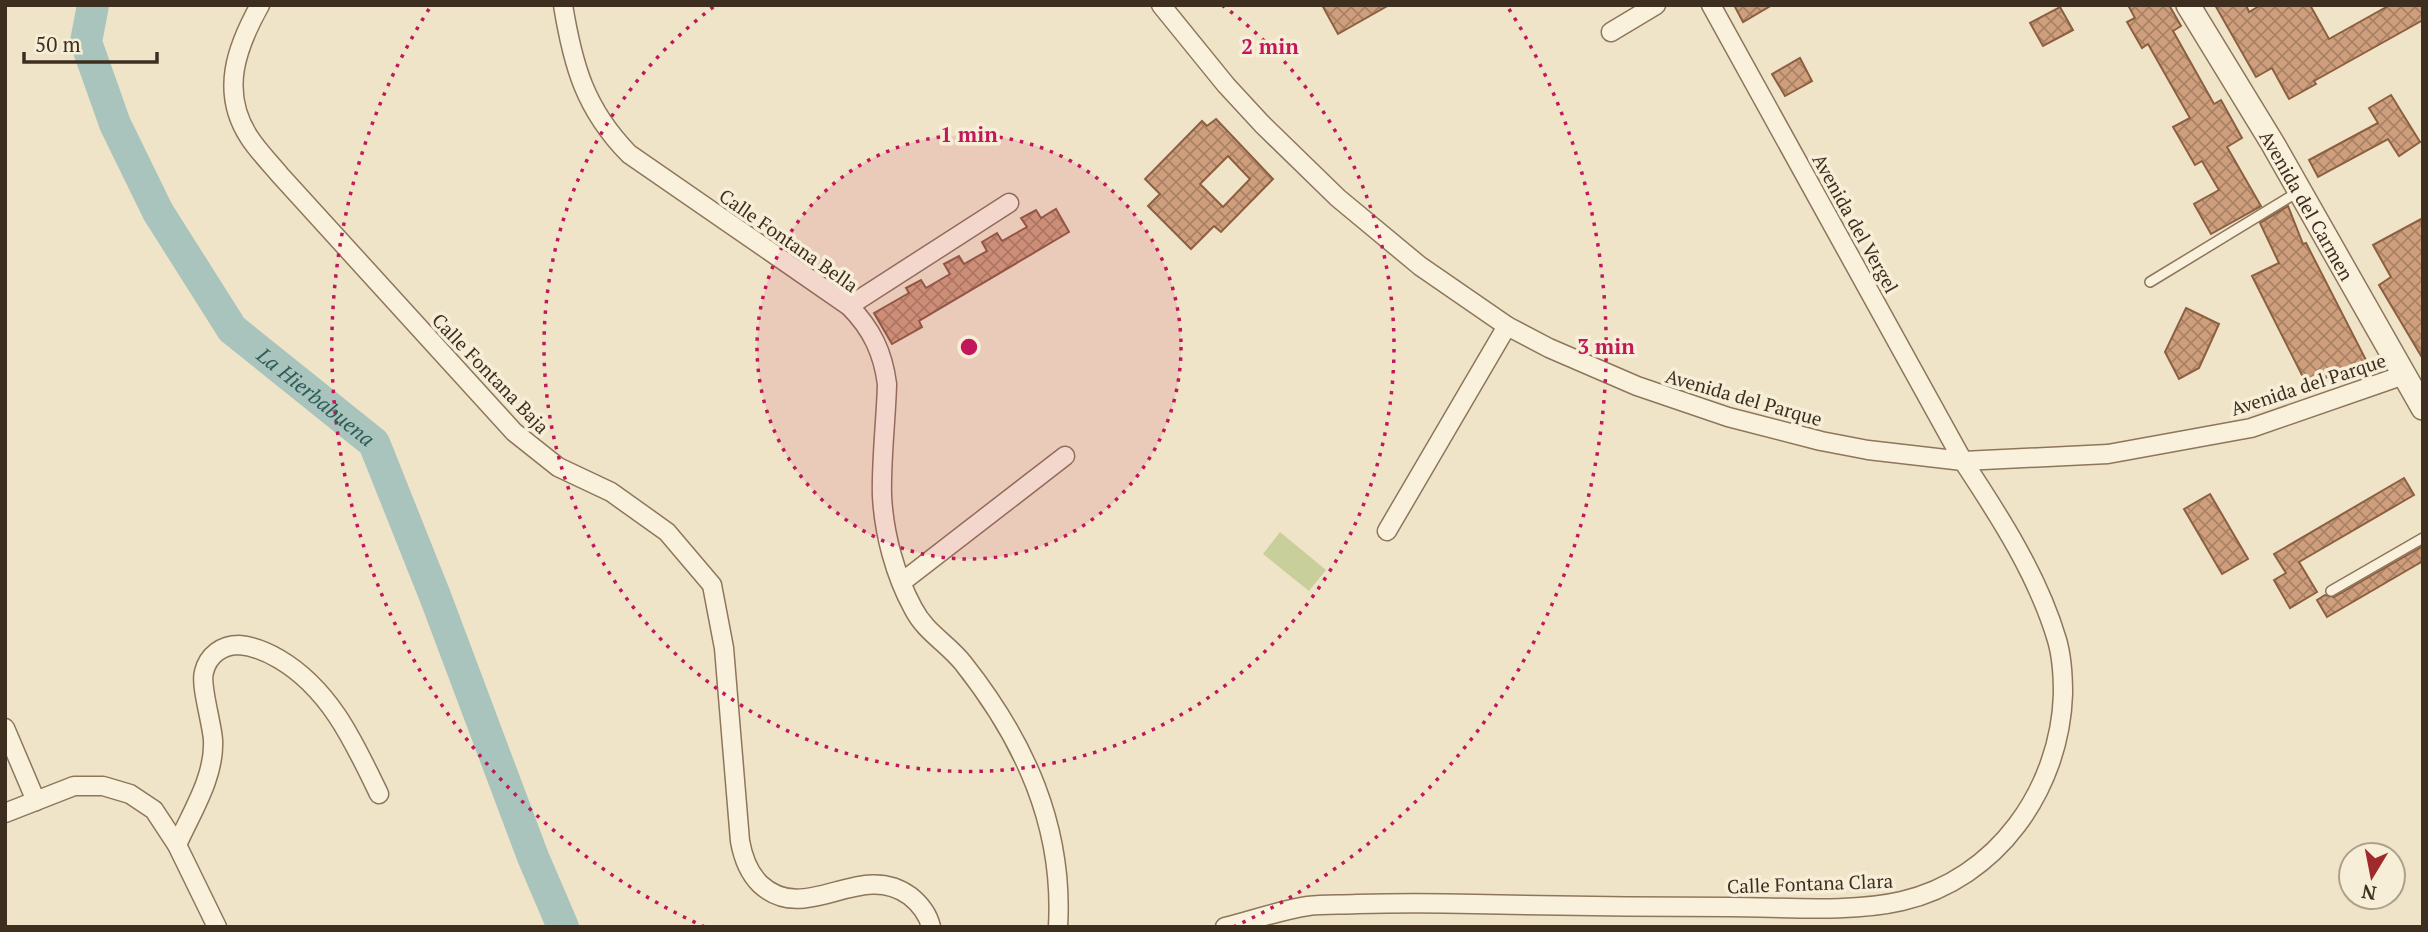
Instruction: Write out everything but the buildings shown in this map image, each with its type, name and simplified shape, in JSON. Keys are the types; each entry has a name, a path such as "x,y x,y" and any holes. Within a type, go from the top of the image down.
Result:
{"street":[{"name":"Calle Fontana Baja","path":"260,5 239,47 233,78 237,110 256,146 514,432 558,467 611,492 667,532 712,585 724,648 740,841 750,872 773,894 793,900 814,898 867,884 888,886 916,901 929,918 931,927"},
{"name":"Calle Fontana Bella","path":"563,5 572,54 583,88 602,123 615,140 629,154 849,306 873,335 887,384 882,495 887,536 902,582 921,622 961,660 994,704 1021,751 1042,801 1049,827 1057,885 1058,927"},
{"name":"Avenida del Parque","path":"1161,5 1209,65 1262,124 1338,198 1420,266 1507,326 1615,377 1728,417 1844,445 1963,461 2108,454 2251,428 2404,374"},
{"path":"1611,32 1656,5"},
{"name":"Avenida del Vergel","path":"1711,5 1963,461"},
{"name":"Avenida del Carmen","path":"2188,5 2300,191 2423,408"},
{"path":"849,306 1010,203"},
{"path":"1387,531 1507,326"},
{"path":"902,582 1065,456"},
{"name":"Calle Fontana Clara","path":"1225,927 1309,906 1422,903 1641,907 1881,905 1923,895 1962,876 1996,849 2011,833 2037,795 2054,753 2063,685 2057,640 2029,570 1963,461"},
{"path":"177,845 208,776 213,743 203,673 209,659 225,646 246,646 259,650 300,672 326,699 350,735 379,794"},
{"path":"5,728 36,801"},
{"path":"5,813 74,786 96,785 117,789 143,801 154,810 177,845 217,927"}],"lane":[{"path":"2150,282 2300,191"},
{"path":"2331,591 2423,538"}],"green space":[{"path":"1280,532 1326,570 1309,591 1263,554"}],"waterway":[{"name":"La Hierbabuena","path":"93,5 86,42 115,124 158,212 232,329 374,443 533,857 563,927"}]}
